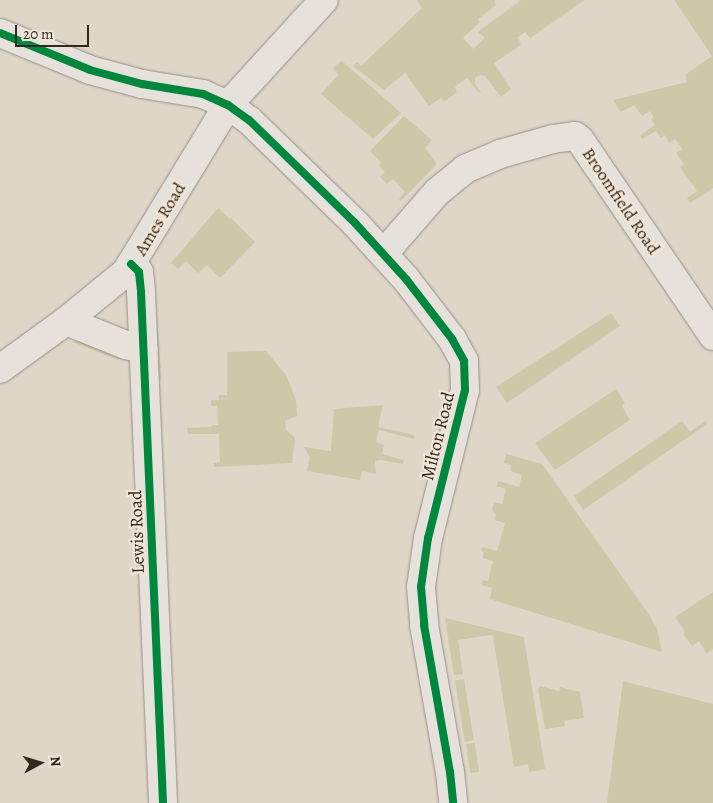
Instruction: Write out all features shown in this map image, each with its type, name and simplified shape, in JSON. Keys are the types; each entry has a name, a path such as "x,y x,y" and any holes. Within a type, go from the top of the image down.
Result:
{"street":[{"name":"Ames Road","path":"1,367 118,281 132,264 228,105 324,0"},
{"name":"Milton Road","path":"0,33 90,70 142,84 202,94 228,105 249,120 270,139 384,253 448,332 460,354 465,369 463,402 428,538 421,576 424,625 450,772 453,803"},
{"name":"Broomfield Road","path":"384,253 437,192 464,169 500,154 553,139 575,136 580,140 713,336"},
{"name":"Lewis Road","path":"132,264 139,272 144,349 163,803"},
{"path":"66,321 126,345 144,349"}],"shaded area":[{"path":"417,0 494,0 496,5 478,19 480,22 463,38 473,49 485,38 478,32 521,0 585,0 530,38 525,32 517,38 521,45 494,63 511,89 501,97 485,76 480,75 475,78 475,84 481,92 479,93 467,78 455,87 457,92 444,102 441,98 429,106 405,73 384,90 353,66 357,62 361,66 422,8"},
{"path":"674,0 713,0 713,188 690,203 687,198 697,191 680,167 684,164 676,153 682,149 675,139 669,143 665,135 661,138 656,131 642,139 640,135 655,125 651,119 654,117 650,111 642,116 634,105 621,112 613,100 687,82 685,75 712,56"},
{"path":"342,61 401,113 373,139 321,94 339,74 332,68"},
{"path":"404,116 432,140 425,148 437,164 401,201 399,199 405,192 393,179 387,184 380,177 385,172 379,166 381,162 370,151"},
{"path":"218,208 255,242 220,278 207,265 198,273 186,261 178,269 171,263"},
{"path":"611,313 620,326 507,403 496,387"},
{"path":"158,328 161,379 157,381 155,330"},
{"path":"78,339 122,357 118,360 73,342"},
{"path":"266,351 286,375 296,400 297,416 285,421 286,430 295,438 292,463 214,467 214,463 220,462 219,434 188,434 187,428 218,425 217,406 211,406 211,400 219,400 218,395 227,395 227,352"},
{"path":"616,389 625,403 622,406 630,420 555,470 535,443"},
{"path":"383,405 378,427 415,435 414,439 379,430 376,442 384,445 382,454 404,460 403,464 381,460 375,461 376,474 362,471 360,480 307,471 310,458 304,447 331,451 334,409"},
{"path":"682,421 690,432 705,421 707,424 583,510 574,496"},
{"path":"506,454 542,464 648,613 657,629 662,652 490,599 492,588 482,585 483,580 488,581 493,561 482,558 484,552 481,551 482,547 497,551 505,523 494,520 496,515 492,510 494,502 502,504 506,489 497,486 498,481 519,487 522,475 510,471 511,465 504,463"},
{"path":"713,592 713,649 707,654 699,641 692,646 675,617"},
{"path":"445,618 524,637 545,769 529,772 528,764 514,767 493,636 458,640 463,674 454,675"},
{"path":"464,679 474,740 465,742 455,680"},
{"path":"623,681 713,704 713,803 607,803"},
{"path":"540,686 559,691 560,687 580,692 584,718 564,721 565,726 545,729 538,690"},
{"path":"475,743 479,772 470,773 466,744"}],"cycle path":[{"path":"0,33 90,70 142,84 203,94 228,105 249,120 355,223 406,279 452,339 464,361 465,390 428,538 421,587 424,625 450,772 453,803"},
{"path":"131,264 139,272 141,292 163,803"}]}
